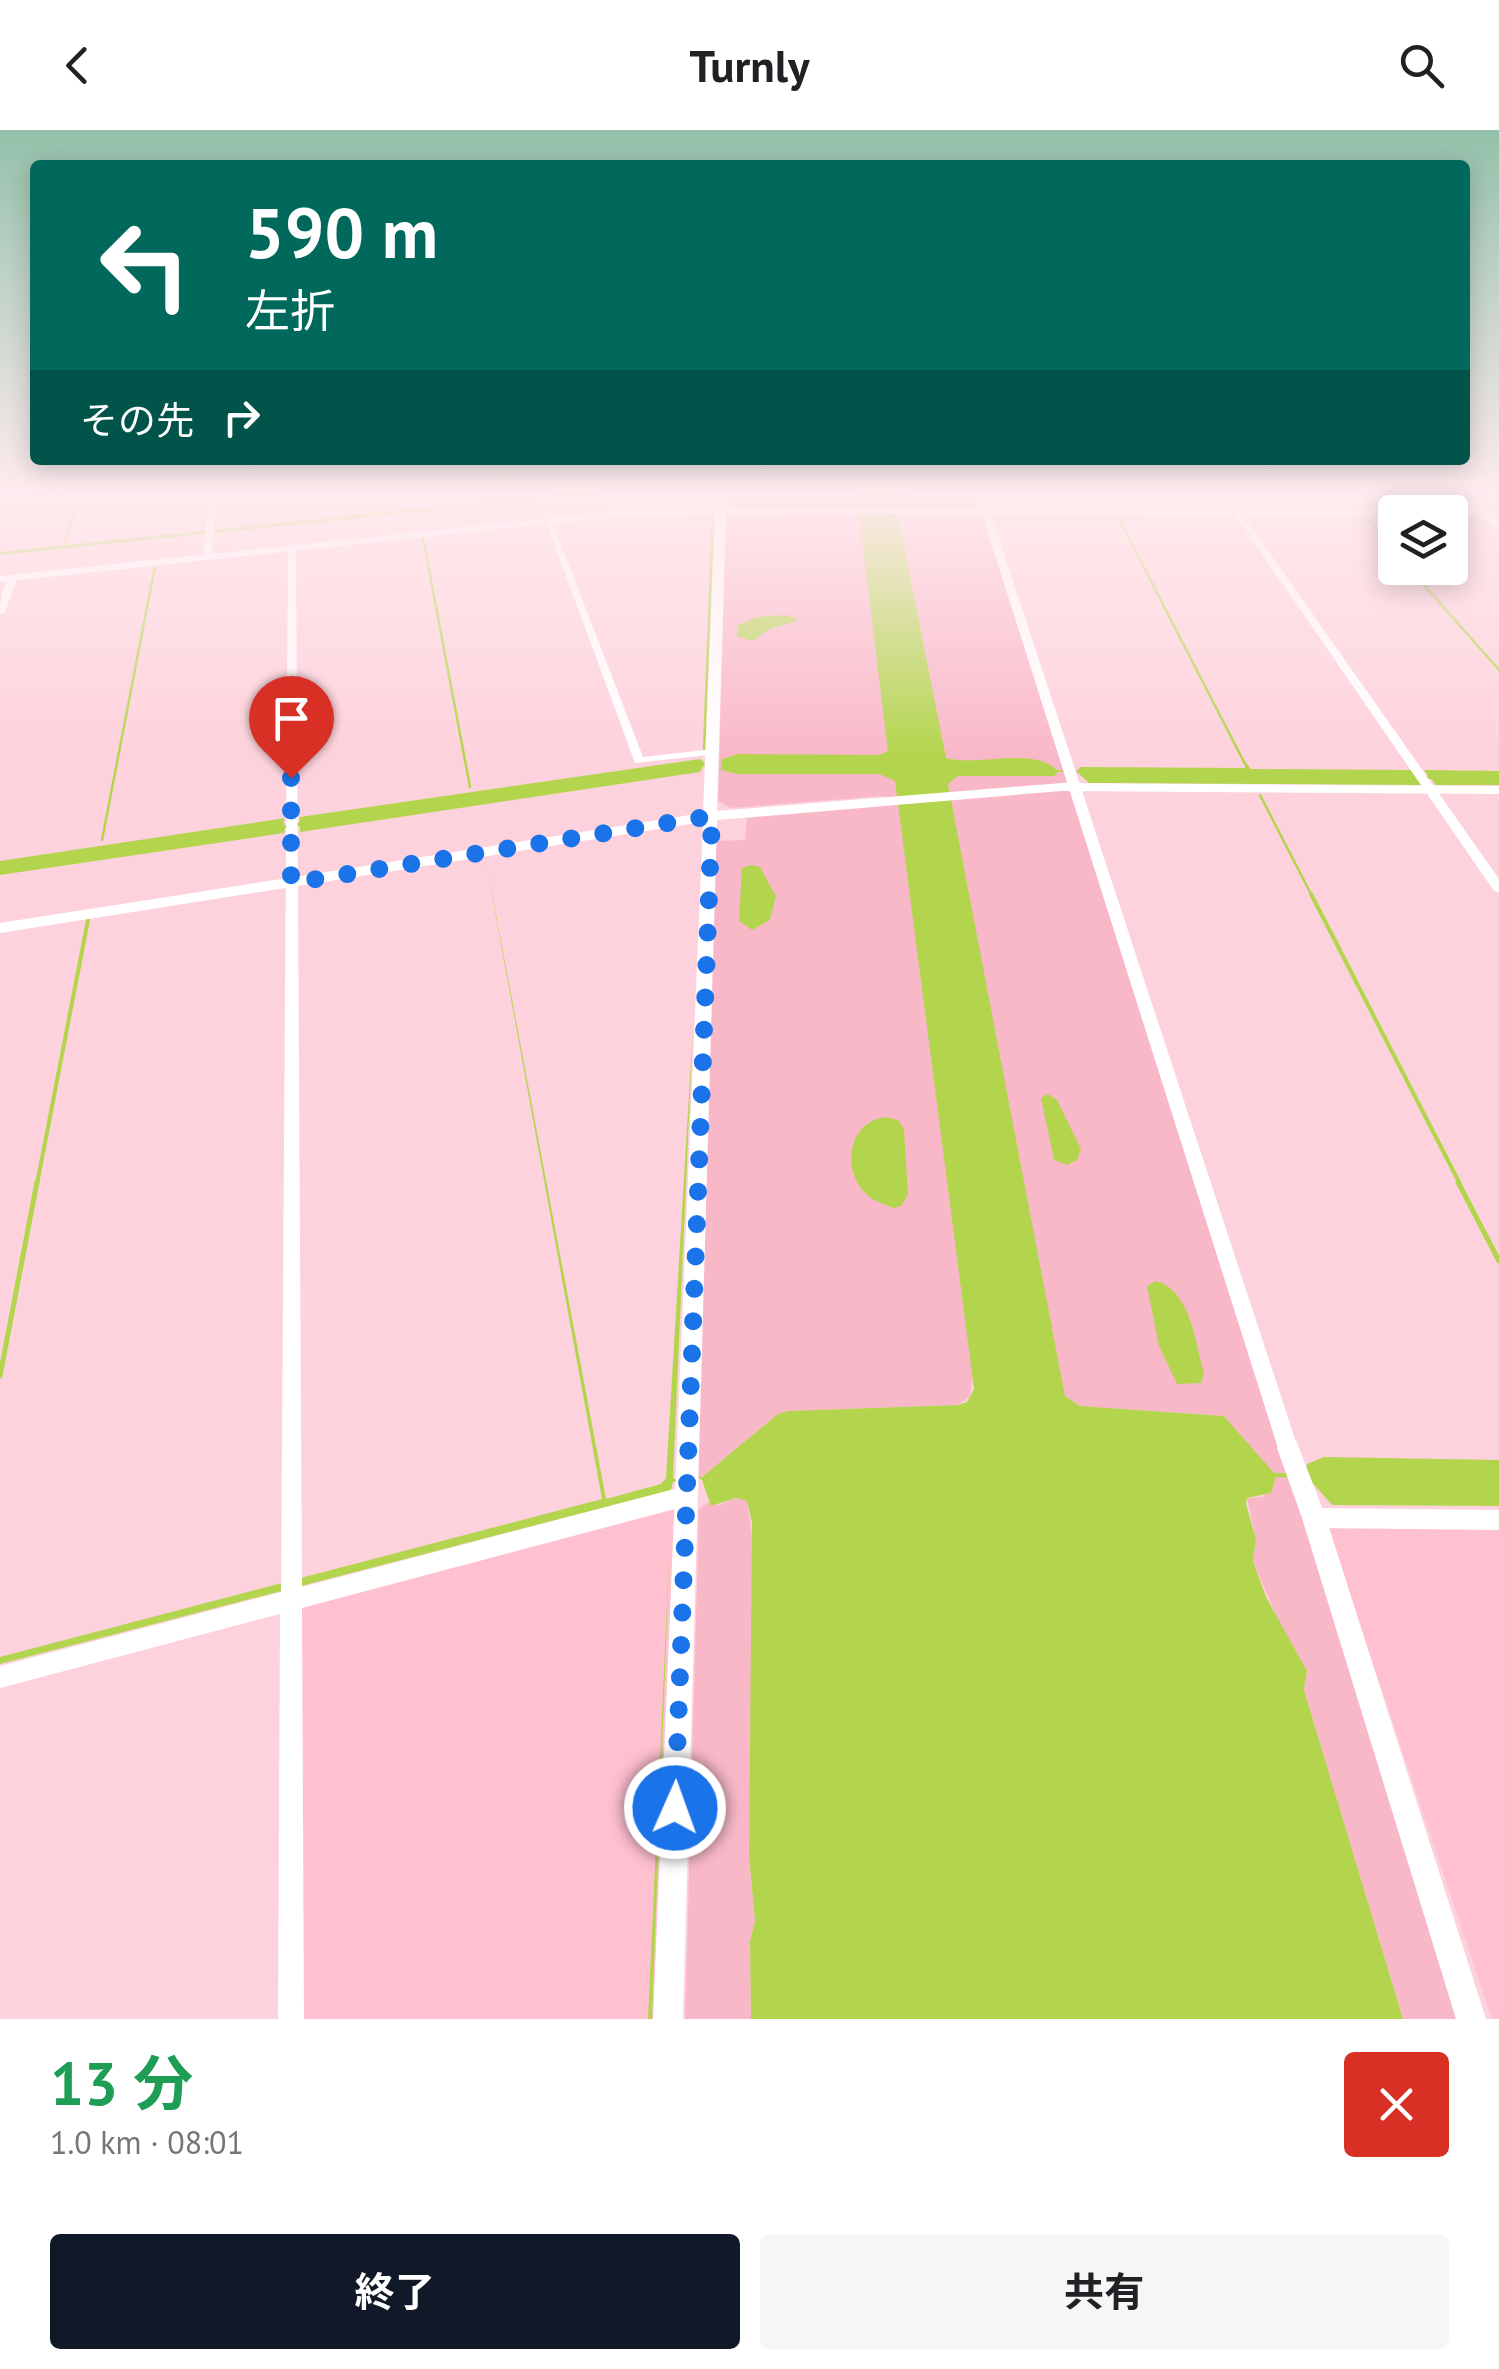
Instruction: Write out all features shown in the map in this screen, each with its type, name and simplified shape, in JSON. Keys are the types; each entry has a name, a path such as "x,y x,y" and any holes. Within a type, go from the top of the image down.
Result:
{"street":[{"path":"0,612 13,579"},
{"path":"292,579 292,2019"},
{"path":"570,579 639,761 713,752"},
{"path":"668,2019 719,579"},
{"path":"1007,579 1309,1505 1471,2019"},
{"path":"1284,579 1499,888"},
{"path":"0,928 712,816 964,796 1072,777 1426,781 1499,790"},
{"path":"0,1677 291,1589 686,1496"},
{"path":"1309,1505 1499,1520"}],"shaded area":[{"path":"724,579 1005,579 1068,780 1062,784 1073,793 1291,1473 1273,1473 1224,1416 1080,1406 1065,1396 1059,1376 972,1379 970,1396 958,1405 788,1411 778,1414 702,1477 697,1477 716,841 745,840 747,818 885,806 883,796 731,808 718,801"},
{"path":"867,579 911,579 946,758 1033,759 1057,770 1077,771 1080,767 1245,768 1244,760 1251,769 1411,770 1415,776 1428,776 1424,770 1499,771 1499,785 1436,785 1431,779 1419,779 1421,785 1089,783 1077,772 1058,772 1054,776 958,776 948,784 1065,1396 1080,1406 1224,1416 1274,1473 1305,1473 1307,1464 1324,1457 1499,1460 1499,1506 1332,1505 1308,1478 1276,1477 1271,1493 1247,1498 1256,1539 1253,1561 1266,1597 1307,1671 1304,1690 1403,2019 751,2019 750,1941 755,1921 749,1856 752,1523 747,1501 736,1498 711,1506 702,1480 697,1477 702,1477 778,1414 958,1405 967,1402 974,1389 895,781 879,774 738,774 721,770 722,759 738,754 880,755 888,751"},
{"path":"785,615 796,621 769,629 753,641 737,636 738,625 757,617"},
{"path":"700,759 705,763 700,772 300,832 300,826 285,828 284,833 0,875 0,861 284,818 284,825 299,823 300,817"},
{"path":"485,856 606,1499 661,1484 666,1478 693,1028 673,1478 679,1481 673,1482 671,1490 0,1664 0,1657 602,1499"},
{"path":"760,867 776,896 770,920 752,930 739,921 742,868"},
{"path":"1048,1094 1057,1100 1081,1149 1077,1160 1067,1165 1054,1160 1041,1098"},
{"path":"885,1117 898,1120 904,1129 908,1195 901,1206 893,1208 871,1198 861,1188 852,1164 855,1139 862,1129"},
{"path":"1156,1281 1177,1295 1184,1306 1204,1373 1201,1383 1177,1384 1159,1346 1147,1286"},
{"path":"1275,1477 1291,1477 1462,2019 1403,2019 1304,1690 1307,1671 1287,1641 1253,1561 1256,1539 1247,1498 1263,1497"},
{"path":"736,1498 747,1501 754,1551 749,1856 755,1921 750,1941 751,2019 685,2019 699,1509 709,1502 719,1505"},
{"path":"670,1507 679,1513 658,2019 299,2019 297,1605"},
{"path":"1326,1523 1499,1527 1499,2019 1492,2019"},
{"path":"670,1540 652,2019 648,2019"}],"waterway":[{"path":"102,840 152,579"},
{"path":"431,579 470,787"},
{"path":"704,751 711,579"},
{"path":"1150,579 1245,764"},
{"path":"1424,585 1499,670"},
{"path":"1260,795 1312,896"},
{"path":"1311,894 1460,1184"},
{"path":"37,1184 88,920"},
{"path":"0,1376 37,1182"},
{"path":"1458,1182 1499,1261"}],"route":[{"path":"291,778 291,883 712,816 675,1808"}]}
